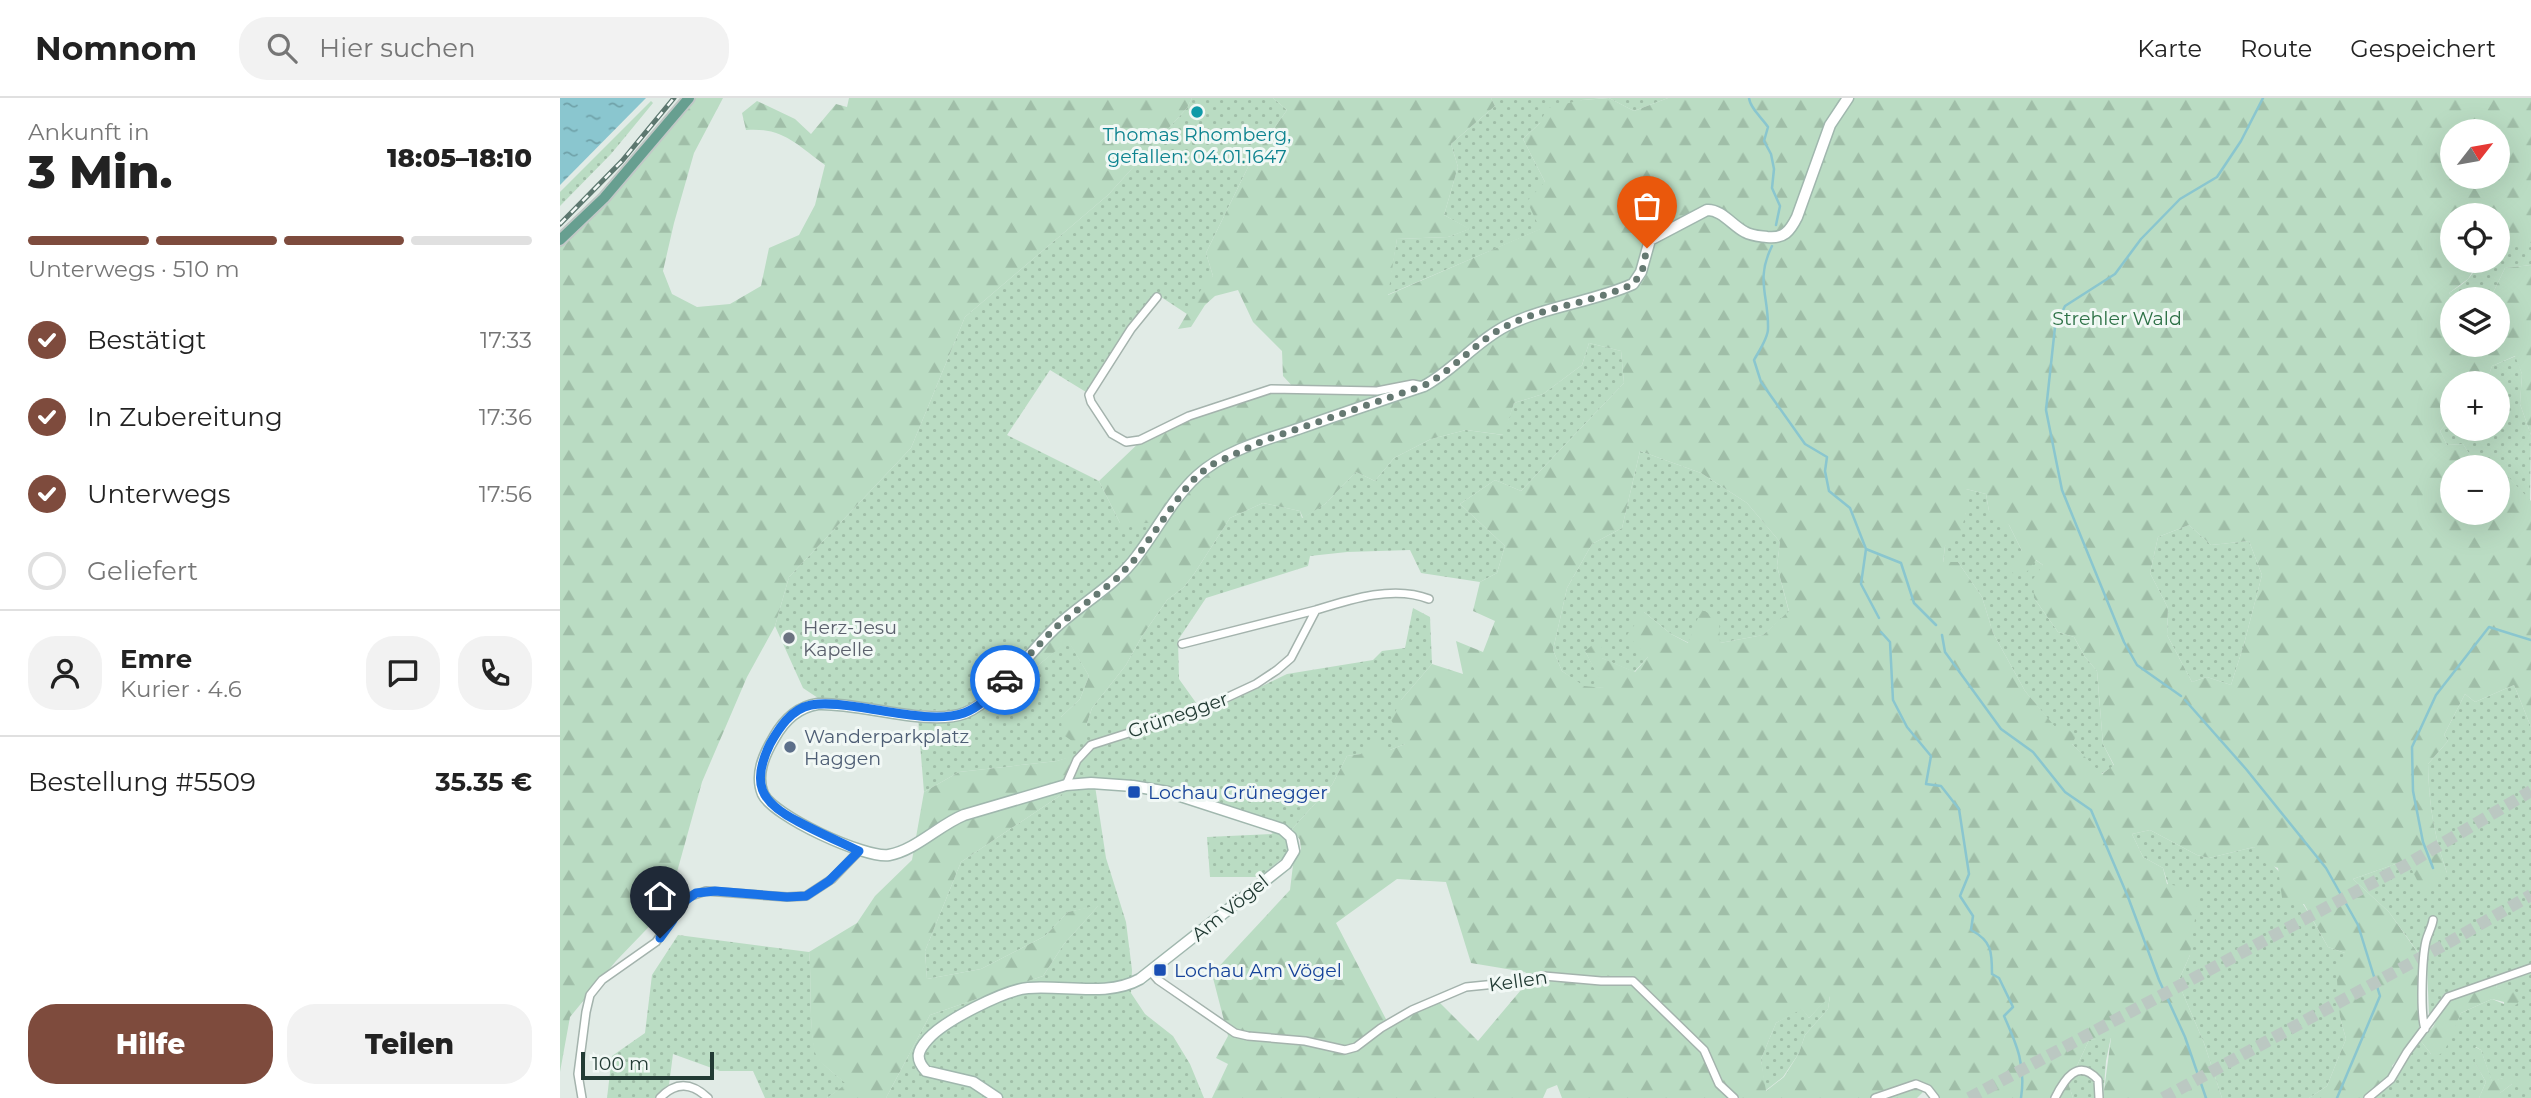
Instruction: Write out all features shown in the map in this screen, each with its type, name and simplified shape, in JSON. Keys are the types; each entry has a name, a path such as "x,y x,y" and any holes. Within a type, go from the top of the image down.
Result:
{"main road":[{"path":"560,240 604,198 689,98"}],"street":[{"path":"1066,785 964,815 897,853 880,856 859,851 779,812 763,794 760,783 768,749 786,721 804,707 825,704 930,716 956,715 984,702 1055,628 1116,579 1136,558 1182,493 1211,465 1265,440 1423,386 1443,374 1505,326 1633,284 1642,272 1650,240 1707,210 1717,211 1749,234 1777,238 1783,236 1797,216 1830,125 1848,98"},
{"path":"1157,296 1131,329 1089,395 1107,428 1120,440 1140,440 1189,416 1272,389 1377,391 1413,384 1423,386"},
{"path":"1182,644 1351,599 1401,593 1429,599"},
{"name":"Grünegger","path":"1066,785 1077,760 1091,745 1213,706 1277,670 1294,653 1316,610"},
{"path":"804,707 808,719"},
{"name":"Am Vögel","path":"998,1098 973,1082 926,1071 918,1057 919,1051 942,1027 1001,996 1024,989 1124,986 1151,972 1286,863 1294,850 1291,837 1282,829 1168,792 1091,783 1066,785"},
{"path":"582,1098 578,1074 590,995 602,979 656,942 682,903 691,895 706,891 806,896 829,881 859,851"},
{"path":"2425,1029 2422,1013 2424,961 2426,942 2433,920"},
{"path":"2368,1098 2392,1079 2406,1052 2448,997 2531,968"},
{"name":"Kellen","path":"1151,972 1168,987 1235,1033 1305,1041 1341,1050 1353,1049 1412,1010 1466,987 1544,976 1601,981 1626,979 1639,984 1704,1049 1718,1084 1734,1098"},
{"path":"2055,1098 2064,1080 2083,1071 2089,1072 2098,1080 2099,1098"},
{"path":"1875,1098 1916,1084 1928,1089 1935,1098"},
{"path":"660,1098 672,1088 683,1085 694,1087 708,1098"}],"green space":[{"path":"695,98 723,98 694,153 663,271 672,294 697,307 730,304 761,286 769,248 799,235 815,205 825,165 780,134 746,130 742,113 757,101 795,119 811,134 836,104 847,107 849,98 1192,98 1187,108 1108,195 965,317 911,448 789,577 775,626 747,677 702,782 667,908 616,961 570,1017 560,1072 560,246 609,198"},
{"path":"1192,98 1273,98 1287,110 1251,161 1206,253 1213,276 1187,314 1155,293 1086,392 1050,370 1007,435 1099,481 1120,523 1155,523 1134,555 1115,575 981,698 957,711 917,710 818,698 803,688 775,626 789,577 911,448 965,317 1108,195 1187,108"},
{"name":"Strehler Wald","path":"1273,98 1491,98 1495,106 1451,144 1458,167 1444,215 1470,229 1448,237 1397,239 1388,295 1540,229 1527,201 1545,182 1523,139 1540,123 1547,108 1582,100 1609,98 1634,111 1668,98 2531,98 2531,243 2510,249 2510,203 2440,203 2440,273 2472,273 2457,287 2440,287 2440,357 2510,357 2510,287 2496,287 2503,273 2510,273 2510,267 2531,265 2531,435 2520,404 2522,374 2515,356 2492,366 2490,371 2440,371 2440,441 2445,441 2447,445 2463,444 2470,455 2440,455 2440,525 2510,525 2510,479 2531,501 2531,727 2514,685 2475,702 2465,694 2444,735 2448,741 2428,764 2433,820 2447,873 2423,892 2407,860 2353,879 2389,912 2420,956 2419,1032 2392,1066 2393,1074 2365,1098 2309,1098 2327,1086 2346,1039 2340,1017 2336,968 2345,953 2328,947 2304,904 2283,905 2278,868 2262,862 2254,847 2209,858 2197,855 2150,830 2132,834 2143,857 2163,868 2167,884 2199,890 2190,955 2178,982 2204,1043 2222,1098 2103,1098 2111,1038 2089,1040 2076,1068 2066,1076 2073,1098 1933,1098 1925,1090 1917,1098 1562,1098 1557,1085 1547,1089 1543,1098 1212,1098 1228,1064 1216,1058 1228,1036 1212,974 1290,890 1293,865 1301,849 1300,840 1292,829 1332,785 1347,756 1361,754 1373,741 1390,750 1405,744 1391,720 1401,700 1432,664 1463,674 1456,641 1483,652 1495,621 1473,611 1480,582 1497,573 1505,546 1460,504 1495,480 1521,491 1624,383 1621,351 1589,343 1582,365 1543,394 1514,403 1504,435 1466,430 1431,439 1394,458 1375,481 1356,472 1325,504 1303,518 1300,511 1263,503 1230,518 1194,574 1184,587 1167,600 1126,665 1092,708 1086,726 1085,741 1075,743 1062,734 1061,717 1080,699 1089,676 1068,641 988,713 980,707 1055,628 1117,579 1158,523 1120,523 1099,481 1144,438 1189,416 1271,389 1296,390 1283,376 1282,351 1253,322 1238,290 1215,296 1205,305 1191,327 1178,329 1205,283 1213,276 1206,253 1251,161 1287,110","holes":["1640,451 1701,473 1747,503 1780,542 1777,566 1789,611 1763,635 1720,643 1719,617 1701,610 1688,643 1671,634 1644,612 1627,635 1648,657 1635,672 1602,658 1601,638 1585,651 1604,688 1584,686 1562,671 1553,650 1567,588 1592,544 1622,528","1966,489 1986,494 1994,521 2009,525 2022,551 2009,564 2011,573 2025,574 2036,560 2043,565 2033,579 2034,598 2058,632 2074,637 2097,671 2103,744 2114,765 2102,774 2072,744 2076,736 2069,730 2057,729 2025,691 1993,633 1982,597 1958,562 1943,562 1945,546 1959,538 1966,513","2189,525 2211,545 2249,541 2262,575 2231,685 2207,677 2192,682 2167,635 2168,608 2150,573 2158,537","1397,879 1446,882 1471,963 1525,972 1531,978 1478,1041 1436,999 1388,1023 1336,923","1830,996 1828,1009 1805,1035 1799,1053 1784,1077 1766,1091 1761,1059 1776,1023 1802,1009 1809,1018"]},
{"path":"1491,98 1606,98 1582,100 1540,123 1523,139 1545,182 1541,229 1387,295 1397,239 1448,237 1469,229 1444,215 1458,167 1451,144 1495,106"},
{"path":"1609,98 1668,98 1634,111"},
{"path":"651,101 653,103 611,154 560,206 560,192"},
{"path":"2524,242 2531,243 2531,265 2510,267 2510,249"},
{"path":"2473,273 2503,273 2496,287 2458,287"},
{"path":"1589,343 1621,351 1624,383 1521,491 1495,480 1460,504 1505,546 1497,573 1480,582 1421,573 1410,550 1310,556 1308,566 1206,598 1178,640 1179,679 1204,714 1287,674 1373,660 1382,651 1405,648 1413,608 1430,617 1432,664 1401,700 1405,744 1390,750 1347,756 1332,785 1292,829 1174,789 1095,786 1106,858 1126,922 1132,970 1131,993 1145,1014 1173,1036 1190,1064 1204,1098 886,1098 930,1015 1043,976 1064,944 1098,906 1068,912 1045,936 981,969 927,979 925,951 961,862 1061,795 1075,756 1057,761 959,772 924,792 918,719 963,719 980,707 988,713 1068,640 1089,676 1080,699 1061,717 1086,726 1092,708 1126,665 1167,600 1184,587 1194,574 1230,518 1263,503 1300,511 1302,518 1325,504 1356,472 1375,481 1394,458 1431,439 1466,430 1503,435 1514,403 1543,394 1582,365"},
{"path":"2516,356 2522,374 2520,404 2531,435 2530,501 2510,479 2510,455 2470,455 2463,444 2447,445 2445,441 2510,441 2510,371 2490,371 2492,366"},
{"path":"1640,451 1701,473 1747,503 1780,542 1777,566 1789,612 1763,635 1720,643 1689,643 1671,634 1644,612 1648,657 1634,672 1585,651 1605,688 1584,687 1562,671 1553,650 1567,588 1592,544 1622,528"},
{"path":"1966,489 1986,494 1989,511 2009,525 2022,551 2043,565 2034,598 2058,632 2074,637 2097,671 2103,744 2114,766 2101,774 2072,744 2069,730 2057,730 2025,691 1993,633 1982,597 1958,562 1943,563 1945,546 1966,513"},
{"path":"2189,525 2211,545 2249,541 2262,575 2231,685 2207,677 2192,682 2167,635 2168,608 2150,573 2158,537"},
{"path":"2514,685 2531,727 2531,966 2444,994 2429,1015 2427,965 2389,912 2353,879 2407,860 2447,873 2433,820 2428,764 2448,741 2444,735 2465,694 2475,702"},
{"path":"1075,755 1061,795 961,862 925,951 927,979 981,969 1045,936 1068,912 1099,905 1064,944 1043,976 930,1015 886,1098 827,1098 846,1084 820,1061 814,1049 809,952 857,923 875,896 912,860 924,792 959,772 1057,761"},
{"path":"1274,830 1288,840 1288,854 1259,877 1210,877 1207,837 1272,834"},
{"path":"2150,830 2197,855 2209,858 2254,847 2287,881 2328,947 2345,953 2340,1017 2346,1039 2327,1086 2309,1098 2222,1098 2204,1043 2178,982 2190,955 2163,868 2143,857 2132,834"},
{"path":"678,935 809,952 815,1049 824,1064 847,1084 827,1098 765,1098 753,1071 720,1071 673,1054 669,1085 656,1098 607,1098 612,1056 645,1033 652,975"},
{"path":"2531,972 2531,1098 2500,1098 2500,1093 2512,1084 2503,1078 2492,1082 2481,1050 2476,1047 2475,1063 2486,1082 2479,1098 2374,1098 2399,1073 2407,1055 2420,1040 2431,1054 2452,1031 2461,1013 2492,999 2504,1004 2504,990 2497,988 2496,984"},
{"path":"2496,984 2497,988 2515,991 2521,999 2516,1005 2492,999 2461,1013 2445,1050 2439,1055 2431,1054 2420,1040 2433,1027 2442,1009 2451,999"},
{"path":"1830,995 1828,1009 1805,1035 1799,1053 1783,1077 1765,1091 1761,1059 1776,1023 1802,1008 1809,1018"},
{"path":"2111,1037 2103,1098 2073,1098 2066,1076 2076,1068 2089,1040"},
{"path":"2475,1047 2481,1050 2492,1081 2525,1077 2527,1086 2512,1084 2500,1093 2500,1098 2479,1098 2486,1082 2475,1063"}],"water":[{"path":"560,98 646,98 560,185"}],"waterway":[{"path":"1749,98 1768,127 1764,141 1771,154 1774,169 1772,188 1780,206 1776,225"},
{"path":"2181,696 2137,665 2124,642 2062,490 2046,410 2055,327 2065,306 2115,274 2141,239 2180,199 2217,177 2241,141 2263,98"},
{"path":"1772,246 1764,269 1768,333 1754,360 1761,382 1805,444 1827,457 1825,471 1829,491 1850,508 1866,549 1861,584 1879,618"},
{"path":"1866,549 1901,563 1914,603 1936,625"},
{"path":"2433,868 2423,842 2413,791 2412,747 2436,695 2489,627 2531,640"},
{"path":"1881,632 1890,642 1893,700 1907,727 1931,756 1926,784 1941,786 1959,809 1969,874 1960,896 1973,916 1971,930 1987,943 1992,959 1992,974 1999,978 2013,1007 2004,1016 2019,1056 2021,1098"},
{"path":"1942,635 1945,652 2001,729 2033,752 2065,792 2091,810 2159,980 2185,1037 2206,1098"},
{"path":"2185,700 2246,769 2326,868 2358,925 2380,996 2337,1098"}],"tunnel":[{"path":"1969,1098 2406,865 2531,791"},
{"path":"2163,1098 2531,895"}],"railway":[{"path":"560,224 622,161 674,98"}],"way so far":[{"path":"1005,680 1055,628 1116,579 1136,558 1182,493 1211,465 1265,440 1423,386 1443,374 1505,326 1633,284 1642,272 1647,248"}],"place":[{"name":"Thomas Rhomberg, gefallen: 04.01.1647","path":"1197,112"},
{"name":"Herz-Jesu Kapelle","path":"789,638"},
{"name":"Wanderparkplatz Haggen","path":"790,747"},
{"name":"Lochau Grünegger","path":"1134,792"},
{"name":"Lochau Am Vögel","path":"1160,970"}],"route":[{"path":"660,938 682,903 696,893 715,891 806,896 829,881 859,851 779,812 763,794 760,783 762,763 779,729 792,715 804,707 825,704 907,715 956,715 984,702 1005,680"}]}
